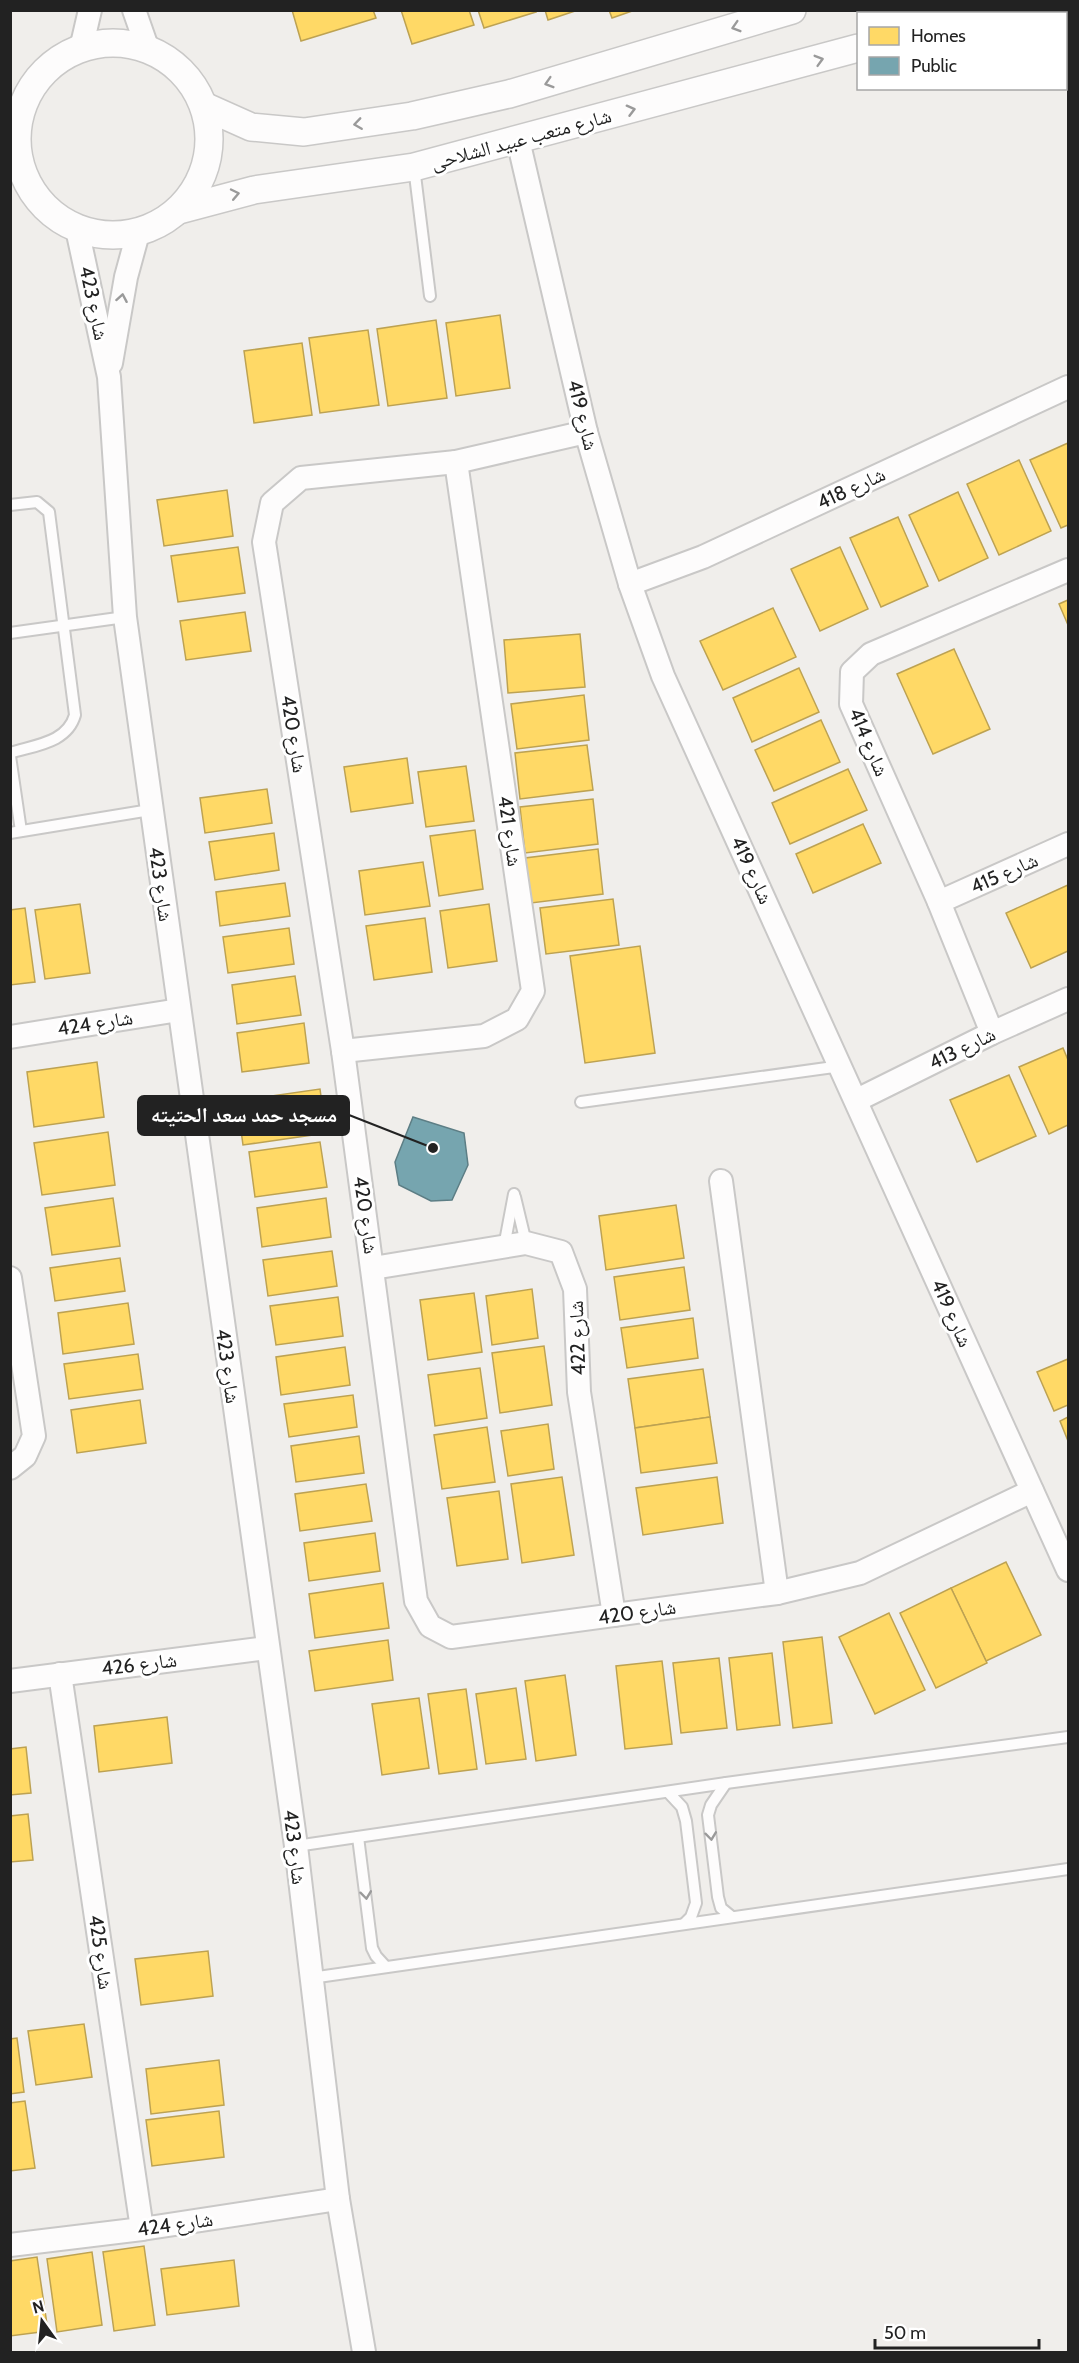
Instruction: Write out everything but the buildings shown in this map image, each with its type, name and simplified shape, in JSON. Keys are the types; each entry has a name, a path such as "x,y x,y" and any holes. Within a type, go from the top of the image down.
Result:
{"street":[{"path":"81,49 90,10"},
{"path":"134,10 148,50"},
{"path":"204,106 251,127 304,132 412,116 509,94 792,10"},
{"path":"10,101 57,61 81,49 104,44 126,44 148,50 172,63 191,82 204,106 210,134 207,162 197,188 179,210 160,224 138,232 107,236 77,229 53,215 22,193 16,135 23,104 37,80"},
{"name":"شارع متعب عبيد الشلاحى","path":"179,210 254,190 414,167 857,48"},
{"name":"شارع 419","path":"518,140 586,432 630,584 663,676 1068,1570"},
{"name":"شارع 423","path":"77,229 109,377 125,617 150,810 296,1846 338,2199 364,2352"},
{"name":"شارع 423","path":"109,377 126,277 138,232"},
{"name":"شارع 418","path":"630,584 703,557 1068,387"},
{"name":"شارع 420","path":"586,432 456,462 301,478 272,503 264,542 343,1051 374,1268 416,1601 430,1626 451,1637 777,1593 860,1573 1032,1491"},
{"name":"شارع 421","path":"343,1051 484,1036 517,1019 533,991 456,462"},
{"name":"شارع 414","path":"992,1033 939,902 851,704 852,672 871,654 1068,570"},
{"name":"شارع 415","path":"939,902 1068,844"},
{"name":"شارع 413","path":"857,1100 992,1033 1068,999"},
{"name":"شارع 424","path":"10,1037 179,1010"},
{"path":"721,1181 777,1593"},
{"name":"شارع 422","path":"374,1268 526,1243 561,1252 575,1289 579,1392 614,1615"},
{"path":"10,1278 34,1436 25,1456 10,1468"},
{"name":"شارع 426","path":"10,1681 267,1648"},
{"name":"شارع 425","path":"60,1674 142,2229"},
{"name":"شارع 424","path":"10,2245 142,2229 338,2199"}],"lane":[{"path":"414,167 429,296"},
{"path":"10,505 37,502 49,512 74,706 72,724 60,738 10,754 16,832 150,810"},
{"path":"10,633 125,617"},
{"path":"581,1102 841,1066"},
{"path":"504,1247 514,1194 526,1243"},
{"path":"296,1846 726,1783 1068,1737"},
{"path":"726,1783 711,1804 708,1815 718,1897 721,1908 732,1917"},
{"path":"669,1792 682,1807 696,1903 692,1917 684,1924"},
{"path":"358,1837 372,1948 386,1967"},
{"path":"310,1978 1068,1869"}],"place":[{"name":"مسجد حمد سعد الحتيته","path":"433,1148"}]}
